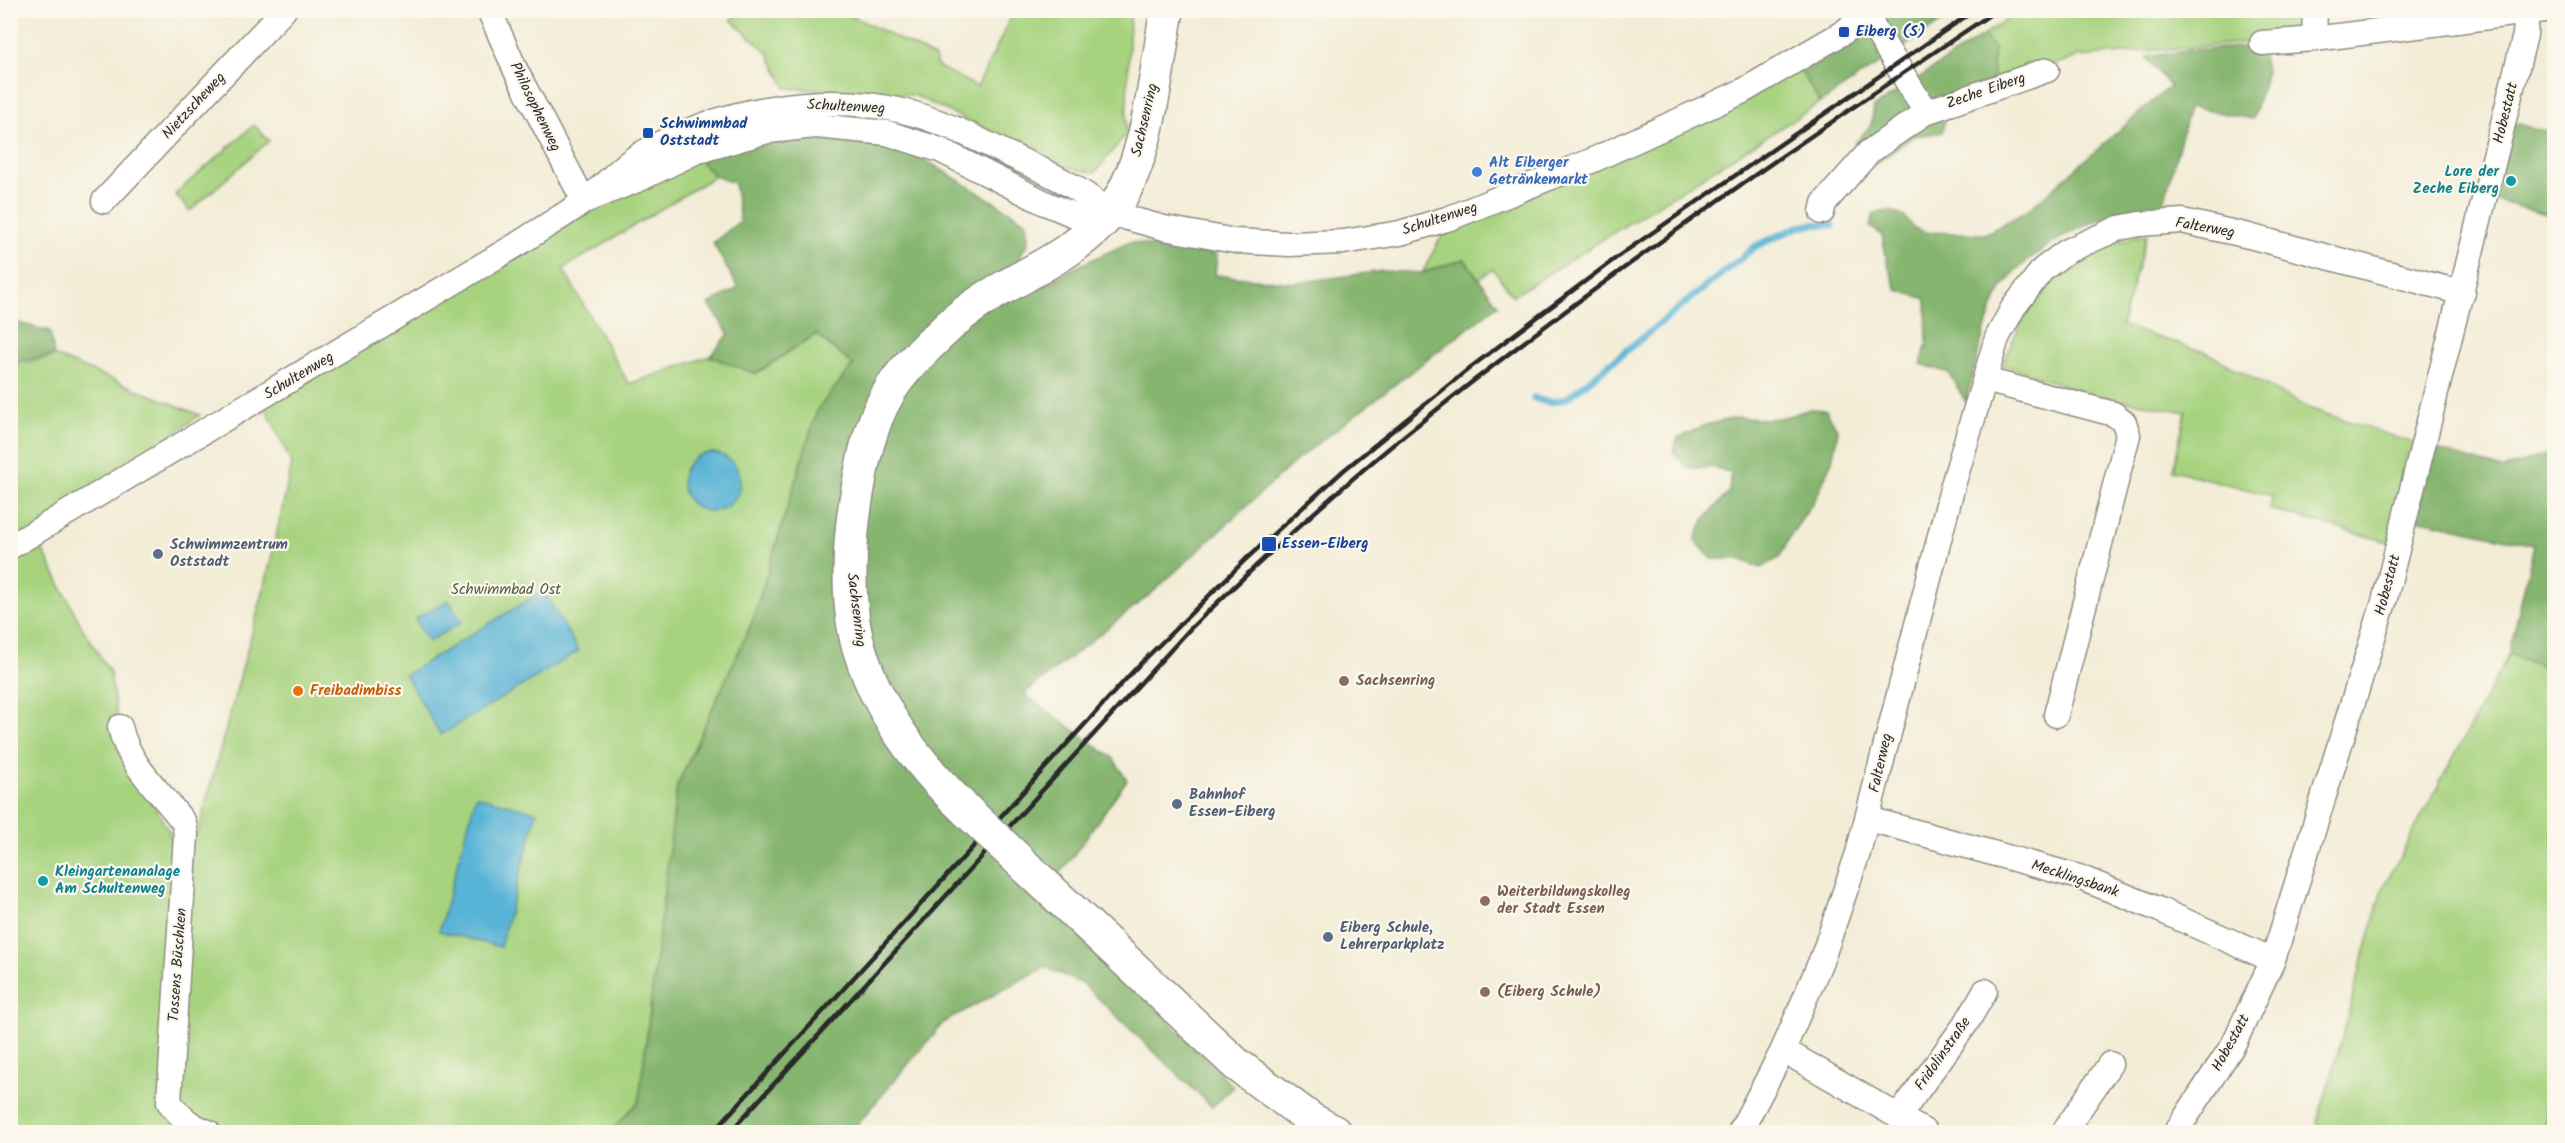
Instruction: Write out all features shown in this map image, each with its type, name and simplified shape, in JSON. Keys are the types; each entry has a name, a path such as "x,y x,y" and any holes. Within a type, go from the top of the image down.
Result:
{"street":[{"name":"Nietzscheweg","path":"104,201 284,10"},
{"name":"Philosophenweg","path":"489,10 516,71 584,201"},
{"name":"Sachsenring","path":"1167,10 1144,139 1131,177 1109,213 1087,236 978,303 950,324 911,364 888,393 873,426 861,473 854,517 850,582 858,647 876,691 900,733 929,774 1236,1064 1312,1120 1334,1132"},
{"path":"2314,39 2315,10"},
{"path":"2262,43 2314,39 2533,11"},
{"name":"Hobestatt","path":"2176,1132 2233,1045 2273,960 2384,602 2463,293 2525,35 2533,11"},
{"name":"Schultenweg","path":"10,547 375,331 584,201 642,178 695,152 768,131 816,126 887,133 940,150 1045,203 1074,215 1109,213 1164,228 1235,241 1278,244 1343,242 1400,233 1450,218 1591,162 1743,91 1836,37 1867,12"},
{"name":"Zeche Eiberg","path":"1867,12 1926,112"},
{"name":"Zeche Eiberg","path":"1822,212 1824,203 1869,152 1926,112 2047,70"},
{"name":"Falterweg","path":"1740,1132 1783,1050 1823,956 1869,819 1880,762 1928,581 1997,338 2013,308 2043,268 2067,250 2119,228 2182,221 2463,293"},
{"path":"1985,380 2114,414 2124,422 2128,435 2056,715"},
{"name":"Tossens Büschken","path":"120,727 122,739 135,765 184,824 186,835 181,934 169,1102 180,1117 195,1128 208,1132"},
{"name":"Mecklingsbank","path":"1869,819 2079,878 2160,910 2273,960"},
{"name":"Fridolinstraße","path":"1899,1116 1967,1022 1985,991"},
{"path":"1783,1050 1925,1132"},
{"path":"2064,1132 2110,1064"}],"green space":[{"path":"740,10 842,11 935,57 937,66 977,87 1014,11 1130,11 1126,134 1095,173 1068,168 914,95 786,88 768,53 731,20"},
{"path":"1872,11 1958,11 1820,103 1795,61"},
{"path":"2019,11 2306,11 2299,38 2078,57 1992,85 1984,35"},
{"path":"1984,35 1994,49 1992,85 1949,100 1942,132 1915,136 1870,167 1855,157 1855,143 1871,125 1874,107"},
{"path":"2261,46 2266,71 2253,119 2189,107 2163,207 2119,213 2085,225 2029,259 2008,280 1988,321 1966,402 1949,373 1921,364 1927,343 1926,299 1897,290 1887,262 1882,235 1870,227 1874,213 1891,211 1905,217 1914,228 1925,232 1985,234 2027,211 2170,86 2146,57 2191,50"},
{"path":"1795,61 1820,103 1513,296 1493,269 1479,279 1464,259 1422,273 1451,218"},
{"path":"2514,123 2554,133 2554,216 2493,200"},
{"path":"254,125 269,141 190,211 175,194"},
{"path":"879,132 1027,222 1028,243 1019,257 1042,287 1070,270 1130,242 1217,255 1215,275 1295,283 1382,271 1422,273 1464,259 1498,305 1299,458 1153,592 1024,694 1113,758 1127,780 1043,898 1094,944 1233,1087 1212,1107 1083,984 1045,967 944,1022 851,1132 610,1132 639,1101 677,786 753,620 817,410 853,365 816,334 755,374 710,356 729,334 709,304 738,288 713,243 740,221 734,183 715,176 693,153 723,143"},
{"name":"Schwimmbad Ost","path":"693,153 715,176 563,269 629,384 710,356 756,374 816,334 854,365 817,410 753,620 677,786 639,1101 610,1132 11,1132 11,366 55,356 200,415 34,533 83,629 110,672 121,745 179,850 199,828 267,577 292,464 262,400 375,331"},
{"path":"2147,234 2121,326 2205,352 2308,408 2413,443 2392,543 2269,509 2273,496 2173,470 2186,412 2089,394 2003,365 2025,315 2054,277 2094,251 2118,241"},
{"path":"10,321 50,331 54,355 11,363"},
{"path":"1810,409 1826,410 1838,431 1832,461 1817,496 1779,558 1761,568 1739,559 1712,559 1695,540 1704,520 1729,492 1731,473 1714,467 1687,468 1673,451 1678,438 1706,425 1739,417 1765,420 1789,416"},
{"path":"2434,449 2503,469 2554,452 2554,671 2509,654 2534,545 2416,519"},
{"path":"2509,654 2554,671 2554,1032 2545,1053 2546,1132 2319,1132 2317,1121 2331,1078 2381,892"},
{"path":"2554,1032 2554,1132 2546,1132 2545,1053"}],"water":[{"path":"705,453 717,453 732,461 740,476 740,488 732,503 717,511 705,511 690,503 682,488 682,476 690,461"},
{"path":"543,591 579,651 441,735 405,675"},
{"path":"448,600 462,622 428,642 415,619"},
{"path":"476,796 537,812 500,947 439,931"}],"waterway":[{"path":"1534,398 1552,402 1570,396 1756,246 1798,227 1814,224 1832,225"}],"railway":[{"path":"713,1132 1137,667 1246,559 1344,470 1471,367 1620,255 1975,10"},
{"path":"730,1132 1190,629 1328,500 1485,372 1629,265 1775,161 1997,10"}],"place":[{"name":"Eiberg (S)","path":"1844,32"},
{"name":"Schwimmbad Oststadt","path":"648,133"},
{"name":"Alt Eiberger Getränkemarkt","path":"1477,172"},
{"name":"Lore der Zeche Eiberg","path":"2511,181"},
{"name":"Essen-Eiberg","path":"1269,544"},
{"name":"Schwimmzentrum Oststadt","path":"158,554"},
{"name":"Sachsenring","path":"1344,681"},
{"name":"Freibadimbiss","path":"298,691"},
{"name":"Bahnhof Essen-Eiberg","path":"1177,804"},
{"name":"Kleingartenanalage Am Schultenweg","path":"43,881"},
{"name":"Weiterbildungskolleg der Stadt Essen","path":"1485,901"},
{"name":"Eiberg Schule, Lehrerparkplatz","path":"1328,937"},
{"name":"(Eiberg Schule)","path":"1485,992"}]}
